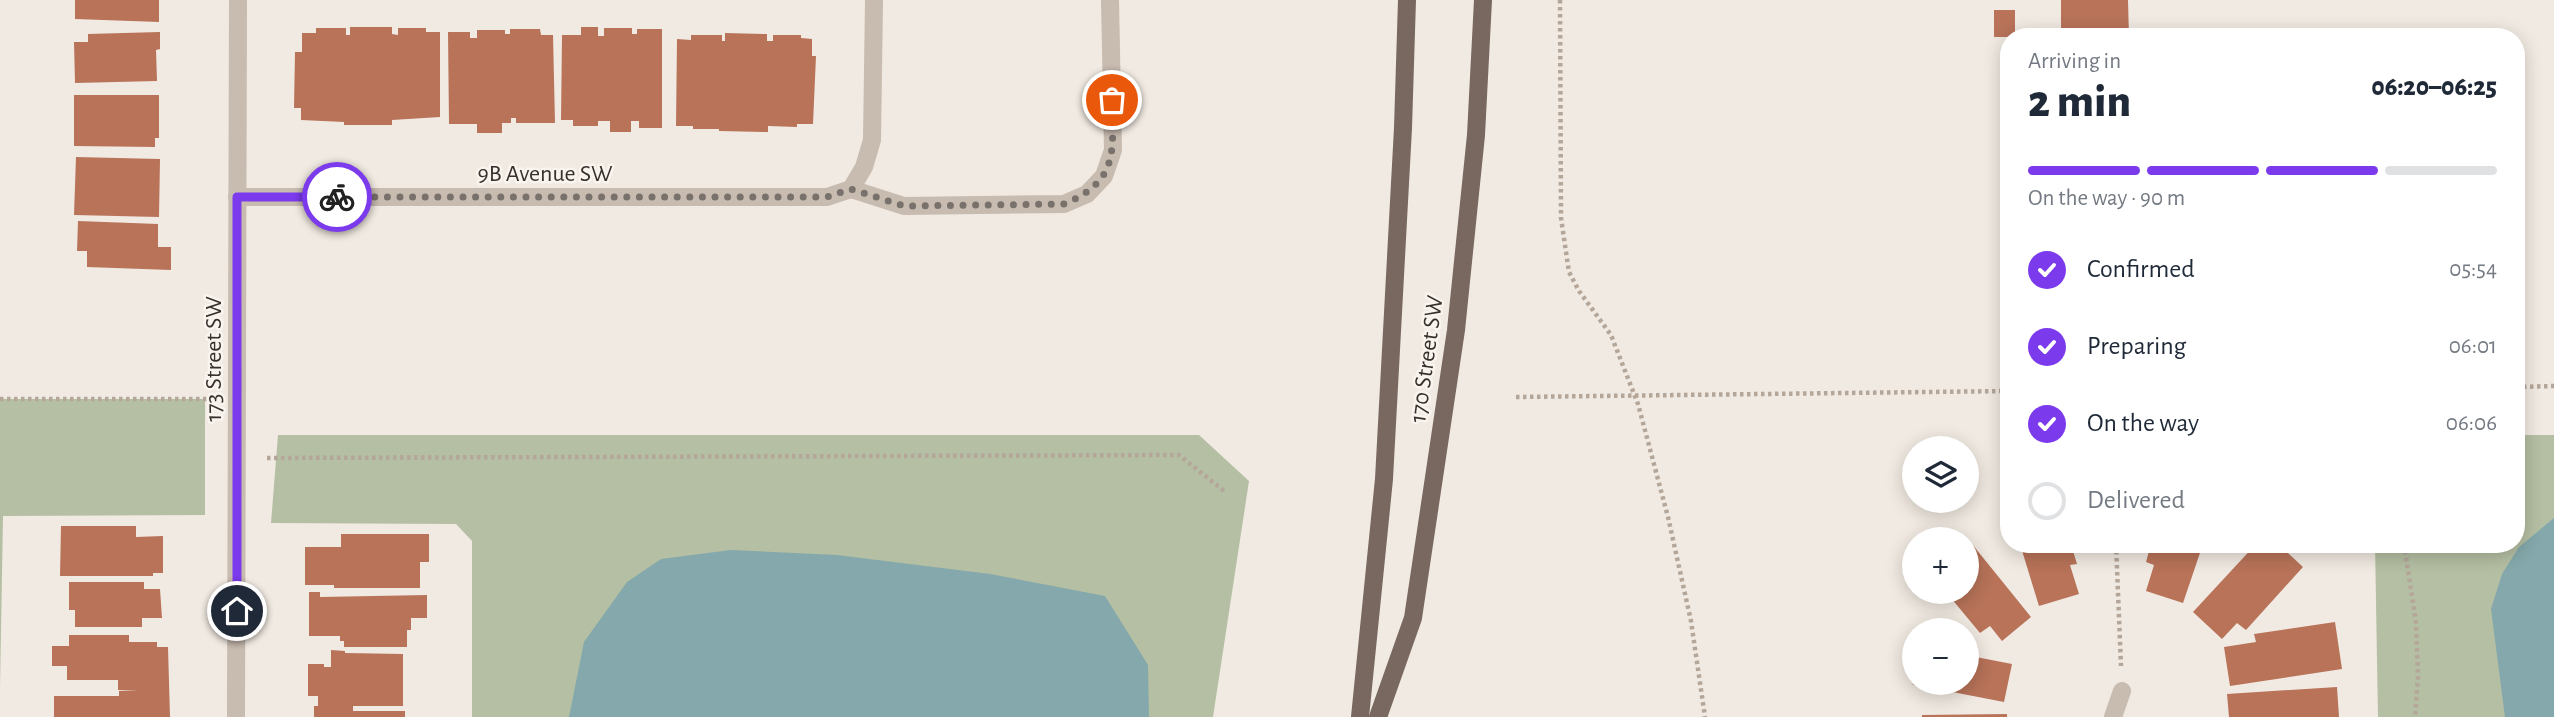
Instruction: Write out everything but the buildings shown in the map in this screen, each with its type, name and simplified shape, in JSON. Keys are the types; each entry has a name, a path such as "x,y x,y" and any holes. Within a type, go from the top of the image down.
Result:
{"main road":[{"name":"170 Street SW","path":"1360,717 1384,479 1403,128 1407,0"},
{"name":"170 Street SW","path":"1378,717 1413,618 1454,344 1476,135 1483,0"}],"street":[{"name":"173 Street SW","path":"236,717 238,0"},
{"path":"874,0 872,140 864,166 851,189 904,206 1064,204 1087,194 1104,176 1113,150 1110,0"},
{"name":"9B Avenue SW","path":"237,197 827,197 851,189"},
{"path":"2113,717 2122,691"}],"path":[{"path":"1560,0 1561,208 1569,272 1579,291 1611,335 1635,394 1689,608 1705,717"},
{"path":"2525,387 2554,386"},
{"path":"1516,397 2000,391"},
{"path":"0,399 205,399"},
{"path":"267,458 1179,455 1224,491"},
{"path":"2116,553 2122,691"},
{"path":"2405,553 2416,623 2418,677 2415,717"}],"green space":[{"path":"0,399 205,399 205,515 3,516 0,688"},
{"path":"278,435 1199,435 1249,481 1213,717 472,717 472,541 456,524 271,523"},
{"path":"2525,435 2554,435 2554,717 2378,717 2375,553 2525,553"}],"water":[{"path":"2554,518 2554,717 2505,717 2491,609 2502,574 2515,553 2525,553 2525,542"},
{"path":"731,550 837,555 990,574 1105,596 1148,665 1149,717 569,717 584,642 627,582 661,559"}],"way so far":[{"path":"337,197 827,197 851,189 904,206 1064,204 1087,194 1104,176 1113,150 1112,100"}],"route":[{"path":"237,611 237,197 337,197"}]}
